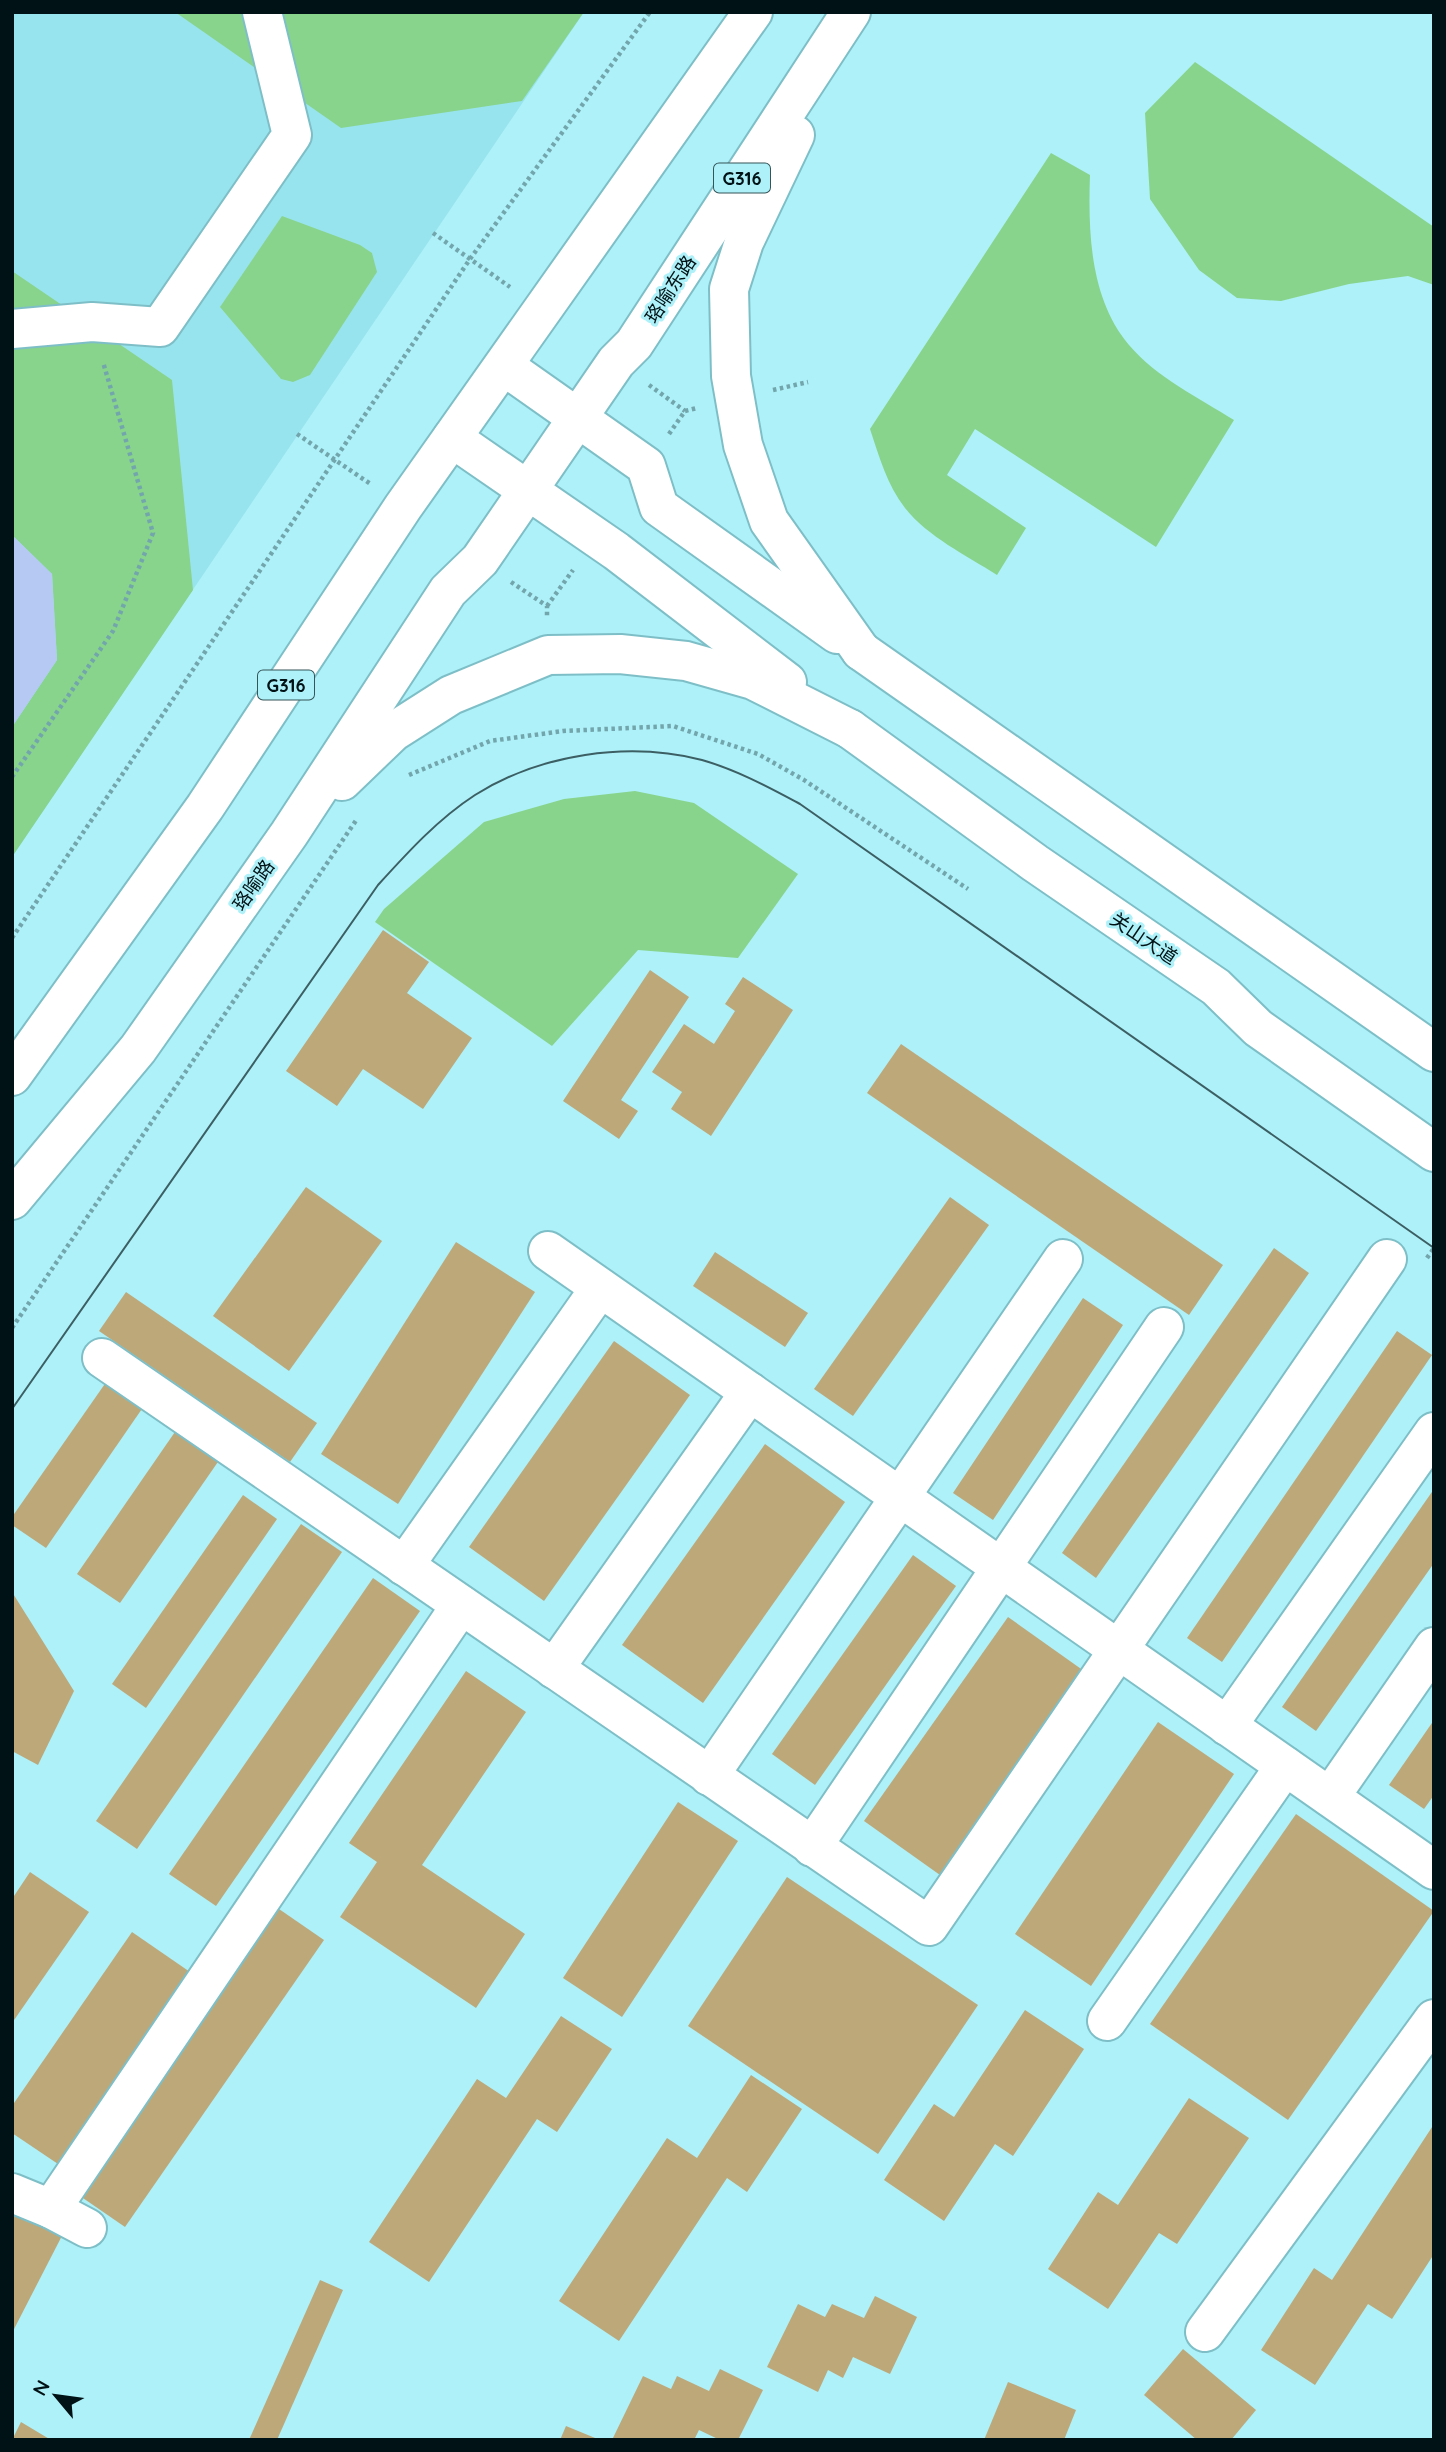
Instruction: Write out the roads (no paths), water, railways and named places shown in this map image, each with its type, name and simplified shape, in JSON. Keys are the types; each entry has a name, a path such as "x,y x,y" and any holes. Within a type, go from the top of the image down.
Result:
{"main road":[{"path":"12,329 92,322 160,327 292,135 262,12"},
{"name":"G316","path":"12,1076 205,807 403,507 753,12"},
{"path":"852,12 744,242 729,289 734,399 743,445 769,521 861,651"},
{"name":"珞喻东路","path":"480,560 616,362 634,344 852,12"},
{"path":"504,366 646,466 659,507 1434,1052"},
{"path":"452,438 616,551 850,729"},
{"name":"珞喻路","path":"12,1199 138,1049 289,834 448,591 480,560"},
{"path":"289,834 393,732 452,695 548,655 620,654 686,661 753,680 850,729"},
{"name":"关山大道","path":"850,729 1035,863 1216,987 1258,1028 1434,1152"},
{"path":"548,1251 1434,1870"},
{"path":"709,1776 1063,1259"},
{"path":"102,1358 929,1926 1387,1259"},
{"path":"404,1566 600,1288"},
{"path":"812,1847 1164,1327"},
{"path":"554,1669 750,1392"},
{"path":"1227,1726 1434,1432"},
{"path":"51,2209 461,1605"},
{"path":"1329,1797 1434,1647"},
{"path":"1107,2021 1285,1766"},
{"path":"1205,2332 1434,2020"},
{"path":"12,2193 87,2228"}],"tram line":[{"path":"12,1409 378,885 436,825 475,795 527,770 585,755 644,752 674,754 702,760 740,774 800,804 1434,1248"}]}
